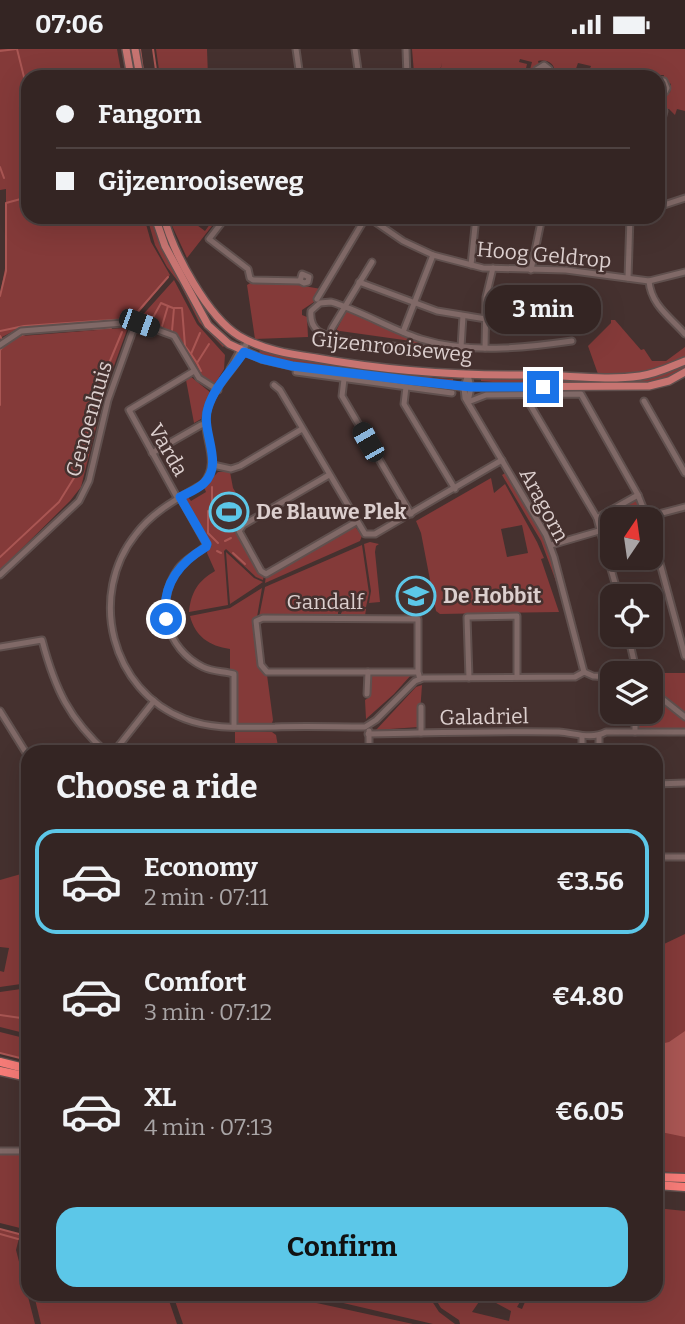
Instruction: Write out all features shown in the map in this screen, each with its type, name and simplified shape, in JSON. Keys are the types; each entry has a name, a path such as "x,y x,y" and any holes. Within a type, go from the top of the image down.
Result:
{"highway":[{"path":"0,1062 21,1067"},
{"path":"0,1071 21,1076"},
{"path":"663,1177 685,1178"},
{"path":"663,1185 685,1187"}],"main road":[{"path":"126,49 130,70"},
{"path":"135,49 139,70"},
{"name":"Gijzenrooiseweg","path":"157,224 164,246 208,325 229,344 262,359 292,366 467,387 649,386 669,381 685,372"},
{"name":"Gijzenrooiseweg","path":"165,224 205,303 221,321 247,341 291,354 353,365 417,372 566,378 632,377 653,374 685,361"}],"street":[{"path":"296,49 299,70"},
{"path":"355,49 358,70"},
{"path":"406,49 408,70"},
{"path":"665,205 685,198"},
{"path":"221,224 209,239 248,269 250,278 300,281"},
{"path":"317,299 363,224"},
{"name":"Hoog Geldrop","path":"378,224 403,241 433,254 471,265 566,270 649,281 685,272"},
{"path":"471,265 475,224"},
{"path":"531,269 541,224"},
{"path":"628,224 628,278"},
{"path":"403,333 433,254"},
{"path":"330,335 372,262"},
{"path":"485,348 486,297 493,268"},
{"path":"649,281 650,292 657,306 685,334"},
{"path":"359,282 437,311 486,319"},
{"path":"442,345 439,348 415,348 330,335 316,329 311,322 311,311 326,302 403,333 442,345 485,348 572,341"},
{"path":"461,347 463,316"},
{"path":"0,345 20,331 136,322 174,336 194,371 204,383 218,390"},
{"name":"Genoenhuis","path":"0,575 79,501 85,492 108,400 136,322"},
{"path":"247,341 207,411 206,424 213,465 203,484 153,515 134,535 120,560 111,596 111,625 120,657 129,674 154,701 173,714 214,726 369,726 420,679 575,677 584,672 600,676"},
{"name":"Varda","path":"194,371 129,410 207,544 183,563 170,583 165,606 167,623 176,644 188,658 212,671 234,674 234,727"},
{"path":"296,372 452,393"},
{"path":"467,387 468,374"},
{"path":"344,379 342,396 411,514"},
{"path":"274,385 280,390 365,534 375,534 502,460"},
{"path":"407,387 404,404 454,489"},
{"name":"Aragorn","path":"467,387 465,398 551,545 584,672"},
{"name":"Gijzenrooiseweg","path":"468,402 486,395 580,394 638,495"},
{"path":"528,395 528,401 597,518 599,531 551,545"},
{"path":"644,401 685,473"},
{"path":"152,453 206,424"},
{"path":"213,465 231,469 240,466 302,429"},
{"path":"329,475 241,527 240,535 251,555 261,571 268,573 356,521"},
{"path":"597,518 638,495 643,507"},
{"path":"663,514 685,507"},
{"path":"661,571 685,656"},
{"path":"468,678 467,617 517,616 517,677"},
{"name":"Gandalf","path":"368,672 267,671 261,665 255,624 258,619 418,619 418,672"},
{"path":"0,647 42,641 54,683 64,702 83,730 99,745"},
{"path":"367,694 368,672 418,672 420,679"},
{"path":"663,700 685,717"},
{"path":"119,745 154,701"},
{"path":"421,707 421,733"},
{"path":"0,711 21,745"},
{"path":"635,724 635,732"},
{"path":"369,726 369,745"},
{"name":"Galadriel","path":"369,734 576,732 582,736 599,736 606,732 685,732"},
{"path":"582,736 582,745"},
{"path":"599,736 599,745"},
{"path":"663,784 685,783"},
{"path":"663,857 685,857"},
{"path":"0,1151 21,1151"}],"shaded area":[{"path":"0,49 117,49 121,70 21,70 21,224 146,224 151,242 170,275 135,317 22,327 0,338 0,295 6,263 6,189 0,190"},
{"path":"156,49 207,49 208,70 159,70"},
{"path":"412,49 685,49 685,111 677,109 675,115 665,109 665,93 670,93 671,84 665,80 665,70 589,70 591,66 578,63 576,70 554,70 551,63 538,61 539,64 530,70 532,62 520,59 519,62 527,64 526,70 440,70 442,63 440,70 414,70"},
{"path":"149,224 156,224 200,318 225,345 223,347 199,322 180,284 155,245"},
{"path":"171,224 196,224 205,231 210,224 214,224 187,258"},
{"path":"174,280 197,324 225,355 224,369 215,384 203,379 174,335 139,319"},
{"path":"252,282 287,283 321,289 314,302 302,310 302,315 307,317 308,337 255,339 247,285"},
{"path":"346,311 436,346 412,345 411,341 340,331 339,334 335,333"},
{"path":"611,320 615,320 641,350 644,349 652,361 666,361 685,347 685,359 662,369 635,375 563,376 481,372 496,370 598,374 588,346"},
{"path":"123,328 127,330 106,388 81,487 0,570 0,348 21,336"},
{"path":"260,350 279,355 453,379 453,384 281,362 258,356"},
{"path":"685,365 685,370 656,383 528,385 481,381 481,377 630,379"},
{"path":"190,376 211,393 201,419 194,423 186,380"},
{"path":"218,472 230,472 233,488 248,513 234,524 237,535 264,575 263,580 256,577 226,549 228,605 189,612 196,588 215,571 207,553 209,543 186,499 188,497 191,501 206,492 204,487"},
{"path":"507,472 550,548 564,603 541,541 502,475"},
{"path":"491,478 494,493 505,484 544,558 541,559 559,612 440,614 436,611 421,533 416,521","holes":["522,525 528,553 507,557 501,529"]},
{"path":"637,498 640,507 622,507"},
{"path":"354,525 362,536 360,541 265,583 266,575"},
{"path":"364,544 379,544 375,552 380,602 369,603 371,591"},
{"path":"362,545 369,593 366,607 363,608 366,609 365,616 340,616 344,607 338,612 338,616 259,617 265,587"},
{"path":"226,552 254,578 263,582 230,604"},
{"path":"262,588 257,617 253,624 260,669 267,675 273,720 272,723 237,724 238,677 237,673 230,669 230,649 204,639 195,629 190,616 230,608"},
{"path":"663,673 685,673 685,712 663,695"},
{"path":"369,675 411,675 366,719 365,700 368,698 368,681 371,680"},
{"path":"422,685 419,727 376,730 416,687"},
{"path":"663,704 685,721 685,730 638,728 638,724 663,724"},
{"path":"235,732 272,732 276,735 278,745 235,745"},
{"path":"21,874 21,984 0,987 0,971 4,972 9,948 0,947 0,880"},
{"path":"685,934 685,1173 663,1171 663,942 664,944"},
{"path":"21,989 21,1032 0,1027 0,992"},
{"path":"685,1031 685,1137 663,1132 663,1043"},
{"path":"0,1032 21,1037 21,1058 0,1053"},
{"path":"0,1153 21,1153 21,1228 0,1223"},
{"path":"663,1209 685,1211 685,1324 460,1324 459,1320 441,1308 437,1301 480,1301 472,1312 509,1321 511,1311 492,1301 520,1301 517,1307 522,1309 525,1301 663,1301"},
{"path":"0,1229 20,1234 16,1250 21,1269 21,1301 29,1301 35,1324 0,1324"},
{"path":"35,1301 169,1301 177,1324 41,1324"},
{"path":"175,1301 308,1301 413,1324 183,1324"},
{"path":"335,1301 432,1301 439,1312 455,1324 433,1324"}],"waterway":[{"path":"0,51 16,49"},
{"path":"17,49 22,70"},
{"path":"140,49 143,70"},
{"path":"153,49 156,70"},
{"path":"0,167 4,178"},
{"path":"0,296 6,271 6,203 21,199"},
{"path":"0,331 24,326 126,319 134,316 168,277"},
{"path":"151,321 161,303 168,306"},
{"path":"162,326 168,306 173,308"},
{"path":"172,331 174,308 182,308 185,346 191,354"},
{"path":"42,332 111,328"},
{"path":"0,557 59,502 77,473 95,397 122,332"},
{"path":"18,336 29,333"},
{"path":"197,363 191,354 200,333"},
{"path":"0,336 5,345 7,343"},
{"path":"201,371 197,363 209,344"},
{"path":"0,405 0,350 5,345"},
{"path":"212,487 214,514"},
{"path":"208,511 208,533 218,543"},
{"path":"225,541 231,538"},
{"path":"217,551 221,553"},
{"path":"233,553 245,564"},
{"path":"0,1015 21,1018"},
{"path":"0,1053 21,1058"},
{"path":"0,1229 19,1234"},
{"path":"0,1234 18,1239"}],"place":[{"name":"De Blauwe Plek","path":"229,512"},
{"name":"De Hobbit","path":"416,596"}],"route":[{"path":"166,619 165,606 170,583 183,563 207,546 180,497 203,484 210,475 213,459 206,424 207,411 227,375 244,352 292,366 407,380 471,387 543,387"}]}
